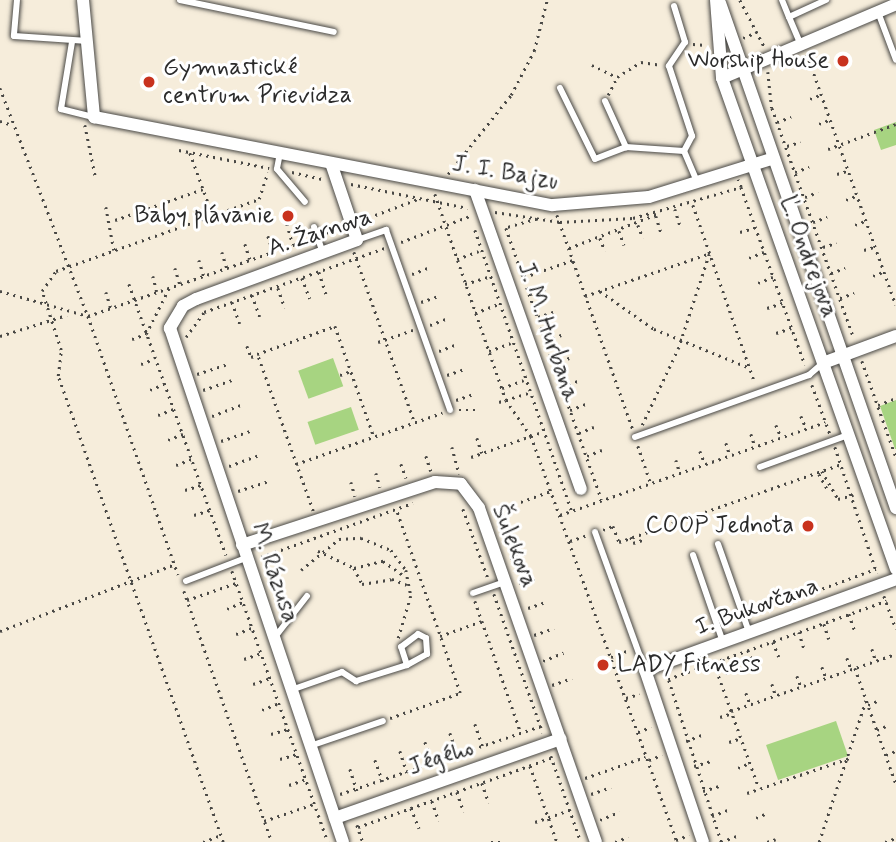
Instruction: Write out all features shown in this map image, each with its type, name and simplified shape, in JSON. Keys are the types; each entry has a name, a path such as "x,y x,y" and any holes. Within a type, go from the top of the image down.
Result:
{"street":[{"path":"83,0 90,41 89,116"},
{"name":"Ľ. Ondrejova","path":"718,0 739,69 896,510"},
{"name":"Ľ. Ondrejova","path":"718,0 722,78 896,569"},
{"path":"722,78 885,6"},
{"name":"J. I. Bajzu","path":"89,116 553,205 649,197 753,165"},
{"path":"753,165 771,159"},
{"path":"331,163 329,183 351,222 354,241"},
{"name":"J. M. Hurbana","path":"475,190 581,489"},
{"name":"A. Žarnova","path":"174,317 196,299 354,241"},
{"name":"M. Rázusa","path":"174,317 172,345 343,842"},
{"path":"823,363 896,336"},
{"name":"Šulekova","path":"244,551 316,520 435,482 461,484 479,508 511,583 554,721 596,842"},
{"path":"878,519 896,510"},
{"name":"I. Bukovčana","path":"645,670 896,579"},
{"path":"645,670 703,842"},
{"name":"Jégého","path":"335,818 561,739"}],"lane":[{"path":"17,0 14,36 72,42 90,41"},
{"path":"180,0 334,32"},
{"path":"782,0 801,42"},
{"path":"789,17 826,0"},
{"path":"674,6 685,42 669,66 692,136 684,151"},
{"path":"885,6 896,60"},
{"path":"72,42 61,109 89,116"},
{"path":"560,88 595,159 626,147 684,151"},
{"path":"605,101 626,147"},
{"path":"684,151 697,182"},
{"path":"280,153 273,168 300,189 305,202"},
{"path":"314,227 323,253"},
{"name":"A. Žarnova","path":"354,241 386,230 449,407"},
{"path":"635,437 808,375 823,363"},
{"path":"760,467 848,435"},
{"path":"595,533 645,670"},
{"path":"718,544 749,632"},
{"path":"186,581 244,551"},
{"path":"693,555 723,642"},
{"path":"473,593 511,583"},
{"path":"274,639 307,596"},
{"path":"291,690 342,673 356,681 407,665 427,654 429,646 418,634 401,647 407,665"},
{"path":"310,746 383,721"}],"path":[{"path":"545,0 534,51 511,95 490,128 435,182 436,201 506,400 531,436 676,841 684,837"},
{"path":"740,0 768,56 777,122 895,454"},
{"path":"685,42 706,46"},
{"path":"801,42 896,305"},
{"path":"605,101 617,77 641,62 669,66"},
{"path":"592,65 617,77"},
{"path":"0,88 2,105 71,266 88,316"},
{"path":"810,99 821,95"},
{"path":"89,116 96,178"},
{"path":"777,122 791,117"},
{"path":"819,124 830,120"},
{"path":"0,121 12,125"},
{"path":"828,149 896,124"},
{"path":"786,147 800,142"},
{"path":"179,150 273,168 329,183 560,222 660,213 741,187"},
{"path":"190,152 213,216"},
{"path":"795,172 809,167"},
{"path":"223,842 58,376 61,350 42,302 44,280 71,266 259,199 273,168"},
{"path":"837,174 848,170"},
{"path":"735,171 853,495 878,578"},
{"path":"115,220 203,189"},
{"path":"804,197 818,192"},
{"path":"846,200 857,196"},
{"path":"0,336 68,315 88,316 421,198"},
{"path":"693,204 759,393"},
{"path":"553,205 651,483"},
{"path":"106,207 114,250"},
{"path":"675,209 680,225"},
{"path":"189,352 186,339 195,318 232,302 483,211"},
{"path":"569,248 660,213"},
{"path":"656,216 662,232"},
{"path":"285,217 293,245"},
{"path":"813,222 827,217"},
{"path":"541,218 506,228 603,500"},
{"path":"855,225 866,221"},
{"path":"638,223 643,238"},
{"path":"740,233 755,227"},
{"path":"618,230 624,245"},
{"path":"268,236 273,251"},
{"path":"600,237 605,251"},
{"path":"475,239 572,511"},
{"path":"354,241 356,259 415,423"},
{"path":"822,248 836,243"},
{"path":"245,244 250,259"},
{"path":"864,250 875,246"},
{"path":"457,259 479,251"},
{"path":"222,252 227,268"},
{"path":"749,258 764,252"},
{"path":"586,296 709,254"},
{"path":"635,437 709,254"},
{"path":"199,260 204,276"},
{"path":"524,277 573,260"},
{"path":"176,268 180,284"},
{"path":"403,277 428,268"},
{"path":"831,273 845,268"},
{"path":"873,276 884,271"},
{"path":"318,272 326,294"},
{"path":"153,276 158,292"},
{"path":"466,285 488,277"},
{"path":"758,283 773,277"},
{"path":"302,278 310,299"},
{"path":"129,284 134,300"},
{"path":"278,286 285,308"},
{"path":"132,339 146,334 169,288"},
{"path":"530,294 545,289"},
{"path":"0,291 42,302 68,315"},
{"path":"600,291 635,318 750,368"},
{"path":"106,292 111,308"},
{"path":"840,298 854,293"},
{"path":"252,295 260,317"},
{"path":"413,305 438,296"},
{"path":"232,302 240,324"},
{"path":"767,308 782,303"},
{"path":"475,313 498,304"},
{"path":"538,317 553,312"},
{"path":"373,327 380,324"},
{"path":"247,346 251,357 335,327 374,437"},
{"path":"776,333 792,328"},
{"path":"546,340 561,335"},
{"path":"489,351 511,343"},
{"path":"430,354 455,345"},
{"path":"257,354 316,520"},
{"path":"554,363 569,358"},
{"path":"141,364 155,359"},
{"path":"385,361 392,359"},
{"path":"193,363 243,504"},
{"path":"197,374 227,364"},
{"path":"439,379 464,369"},
{"path":"340,375 351,371"},
{"path":"392,380 398,377"},
{"path":"203,390 232,380"},
{"path":"502,388 524,380"},
{"path":"562,387 578,381"},
{"path":"150,390 164,384"},
{"path":"499,402 529,393"},
{"path":"296,464 415,423 473,394"},
{"path":"878,405 896,398"},
{"path":"570,410 586,404"},
{"path":"212,416 241,405"},
{"path":"449,407 478,410"},
{"path":"158,415 174,409"},
{"path":"802,416 806,428"},
{"path":"560,515 825,422"},
{"path":"776,425 781,437"},
{"path":"579,433 594,427"},
{"path":"221,441 250,430"},
{"path":"471,457 542,432"},
{"path":"751,434 755,446"},
{"path":"167,440 183,435"},
{"path":"477,438 482,453"},
{"path":"726,443 730,455"},
{"path":"452,447 457,462"},
{"path":"587,456 602,450"},
{"path":"700,452 705,464"},
{"path":"229,466 259,455"},
{"path":"426,456 431,471"},
{"path":"176,465 192,459"},
{"path":"676,460 680,473"},
{"path":"401,464 406,480"},
{"path":"570,541 613,526 619,542 842,464"},
{"path":"820,472 838,499 853,495"},
{"path":"820,472 826,492 829,483"},
{"path":"376,473 381,489"},
{"path":"238,491 268,481"},
{"path":"351,482 356,498"},
{"path":"185,490 201,485"},
{"path":"501,509 551,491"},
{"path":"194,515 210,510"},
{"path":"498,535 518,527"},
{"path":"631,537 633,543 645,538"},
{"path":"301,570 318,551 339,539 361,538 398,558 410,587 396,637 401,647"},
{"path":"318,551 354,568 362,584 399,579 410,587"},
{"path":"507,560 527,552"},
{"path":"393,565 398,558"},
{"path":"354,568 366,560 393,565 407,578"},
{"path":"0,631 175,564"},
{"path":"744,617 876,569"},
{"path":"511,583 536,578"},
{"path":"187,600 236,583"},
{"path":"473,593 521,733"},
{"path":"737,836 721,842 666,684 723,659 886,601 896,629"},
{"path":"227,608 243,602"},
{"path":"525,609 545,602"},
{"path":"849,614 855,631"},
{"path":"440,636 482,621"},
{"path":"824,624 829,639"},
{"path":"236,634 252,628"},
{"path":"534,635 554,628"},
{"path":"799,632 804,648"},
{"path":"480,637 487,635"},
{"path":"773,642 779,657"},
{"path":"611,657 635,648"},
{"path":"872,649 876,661"},
{"path":"748,650 754,666"},
{"path":"244,659 261,653"},
{"path":"486,656 493,653"},
{"path":"543,661 563,653"},
{"path":"720,717 750,704 896,654"},
{"path":"847,658 868,705 896,781"},
{"path":"723,659 729,675"},
{"path":"715,663 758,788"},
{"path":"822,667 826,678"},
{"path":"493,675 500,672"},
{"path":"797,676 801,687"},
{"path":"253,684 270,678"},
{"path":"552,685 572,678"},
{"path":"772,684 776,696"},
{"path":"746,693 750,704"},
{"path":"820,842 850,758 866,700"},
{"path":"868,705 880,700"},
{"path":"262,710 279,704"},
{"path":"347,795 554,721"},
{"path":"638,732 662,723"},
{"path":"475,724 483,747"},
{"path":"877,730 889,725"},
{"path":"271,734 288,729"},
{"path":"450,733 458,755"},
{"path":"686,741 702,735"},
{"path":"729,742 741,738"},
{"path":"425,742 433,764"},
{"path":"400,751 407,774"},
{"path":"886,755 896,751"},
{"path":"363,842 358,827 566,753"},
{"path":"280,760 297,754"},
{"path":"585,778 647,758 655,758"},
{"path":"747,793 850,758"},
{"path":"375,760 383,782"},
{"path":"694,766 711,761"},
{"path":"738,768 750,763"},
{"path":"530,766 557,842"},
{"path":"350,769 357,791"},
{"path":"289,785 306,779"},
{"path":"482,783 489,803"},
{"path":"703,791 719,786"},
{"path":"591,794 611,787"},
{"path":"457,792 464,812"},
{"path":"432,800 439,821"},
{"path":"264,821 314,804"},
{"path":"411,808 419,828"},
{"path":"535,822 570,810"},
{"path":"712,816 728,810"},
{"path":"600,820 620,812"},
{"path":"756,818 767,813"},
{"path":"203,842 221,835"},
{"path":"615,842 628,837"},
{"path":"886,842 896,838"},
{"path":"767,842 776,839"},
{"path":"491,842 504,842"}],"green space":[{"path":"896,122 896,145 881,150 874,130"},
{"path":"333,358 343,386 308,399 298,371"},
{"path":"896,400 896,449 895,449 880,406"},
{"path":"351,407 359,430 315,445 308,422"},
{"path":"836,721 848,756 778,780 766,745"}],"place":[{"name":"Worship House","path":"843,61"},
{"name":"Gymnastické centrum Prievidza","path":"149,82"},
{"name":"Baby plávanie","path":"288,216"},
{"name":"COOP Jednota","path":"808,526"},
{"name":"LADY Fitness","path":"603,665"}]}
